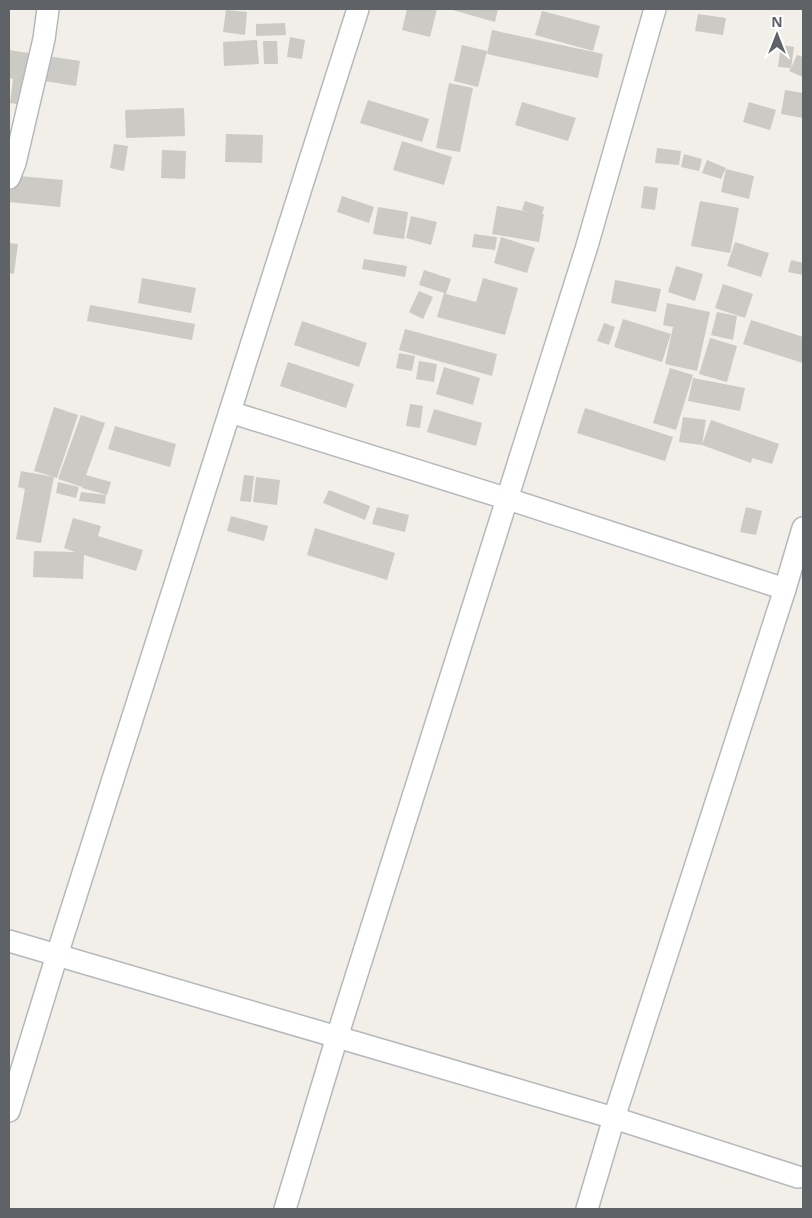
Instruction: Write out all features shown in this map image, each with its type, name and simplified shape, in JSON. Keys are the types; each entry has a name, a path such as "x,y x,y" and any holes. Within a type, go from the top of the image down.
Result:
{"street":[{"path":"9,178 15,163 42,48 48,9"},
{"path":"9,1111 56,955 358,9"},
{"path":"285,1209 337,1036 587,246 655,9"},
{"path":"230,412 786,589"},
{"path":"588,1209 614,1118 786,589 803,528"},
{"path":"9,941 614,1118 798,1177"}],"building":[{"path":"407,9 437,9 430,37 402,30"},
{"path":"449,9 498,9 495,22"},
{"path":"226,10 247,12 245,35 223,32"},
{"path":"542,11 600,26 593,51 535,35"},
{"path":"698,14 726,18 723,35 695,31"},
{"path":"285,23 286,35 256,36 256,24"},
{"path":"492,30 603,54 598,78 487,54"},
{"path":"290,37 305,40 302,59 287,57"},
{"path":"257,40 259,64 224,66 223,42"},
{"path":"263,41 277,41 278,64 264,64"},
{"path":"462,45 487,51 478,87 454,81"},
{"path":"781,45 794,47 791,68 778,67"},
{"path":"9,50 80,61 76,86 38,80 34,107 10,103 13,79 9,78"},
{"path":"797,55 803,57 803,77 789,71"},
{"path":"449,83 473,88 460,152 436,148"},
{"path":"785,90 803,93 803,118 781,114"},
{"path":"368,100 429,119 422,142 360,123"},
{"path":"522,102 576,118 568,141 515,125"},
{"path":"749,102 776,110 770,130 743,122"},
{"path":"184,108 185,136 126,138 125,110"},
{"path":"226,134 263,135 262,163 225,162"},
{"path":"402,141 452,157 444,185 393,170"},
{"path":"114,144 128,146 124,171 110,168"},
{"path":"657,148 681,151 679,165 655,163"},
{"path":"162,150 186,151 185,179 161,178"},
{"path":"684,154 702,159 699,171 681,167"},
{"path":"707,160 726,168 721,179 702,173"},
{"path":"726,169 754,176 749,199 721,192"},
{"path":"9,175 63,180 60,207 9,202"},
{"path":"644,186 658,188 655,210 641,208"},
{"path":"342,196 374,207 369,223 337,212"},
{"path":"525,201 544,207 539,242 492,234 497,206 529,212 522,210"},
{"path":"700,201 739,208 730,253 691,246"},
{"path":"378,207 408,212 404,239 373,234"},
{"path":"411,216 437,222 431,245 406,238"},
{"path":"474,234 497,237 495,250 472,247"},
{"path":"501,237 535,248 527,273 494,263"},
{"path":"735,242 769,253 761,277 727,266"},
{"path":"9,243 18,244 14,274 9,273"},
{"path":"364,259 407,266 405,277 362,269"},
{"path":"791,260 803,263 803,275 788,272"},
{"path":"676,266 703,274 695,301 668,292"},
{"path":"424,270 451,279 446,294 476,302 483,278 518,288 505,335 437,317 444,293 419,285"},
{"path":"142,278 196,288 191,313 138,303"},
{"path":"615,280 661,289 656,312 611,303"},
{"path":"723,284 753,294 745,318 715,308"},
{"path":"419,291 433,297 423,319 409,312"},
{"path":"667,303 710,312 697,371 665,364 673,327 663,325"},
{"path":"90,305 195,324 192,340 87,321"},
{"path":"717,312 737,316 733,340 711,335"},
{"path":"623,319 671,334 662,362 614,347"},
{"path":"751,320 803,337 803,363 743,344"},
{"path":"302,321 367,343 359,367 294,345"},
{"path":"604,323 615,327 609,345 597,341"},
{"path":"405,329 497,354 492,376 399,350"},
{"path":"710,338 737,346 727,382 699,374"},
{"path":"399,353 415,356 412,371 396,368"},
{"path":"419,361 437,364 434,382 416,379"},
{"path":"288,362 354,384 346,408 280,386"},
{"path":"444,367 480,378 473,405 436,394"},
{"path":"670,368 693,375 676,430 653,423"},
{"path":"693,378 745,388 740,411 688,401"},
{"path":"410,404 423,406 420,428 406,426"},
{"path":"54,407 78,415 57,478 34,471"},
{"path":"585,408 673,437 665,461 577,433"},
{"path":"434,409 482,423 476,446 427,432"},
{"path":"81,415 105,423 86,475 111,482 107,495 82,488 85,478 82,487 58,479"},
{"path":"683,417 706,420 702,445 679,442"},
{"path":"711,420 779,444 772,464 752,458 751,463 702,445"},
{"path":"115,426 176,444 170,467 108,449"},
{"path":"21,471 54,477 41,543 16,539 25,489 18,487"},
{"path":"244,475 254,476 251,502 240,501"},
{"path":"256,477 280,480 277,505 253,502"},
{"path":"58,482 79,487 76,498 56,493"},
{"path":"329,490 370,506 365,520 323,503"},
{"path":"81,492 106,495 105,504 79,501"},
{"path":"377,507 409,515 405,532 372,524"},
{"path":"746,507 762,511 756,535 740,532"},
{"path":"231,516 268,526 264,541 227,531"},
{"path":"73,518 101,526 98,536 143,550 136,571 84,555 83,579 33,577 34,551 75,552 64,548"},
{"path":"315,528 395,553 387,580 307,555"}]}
